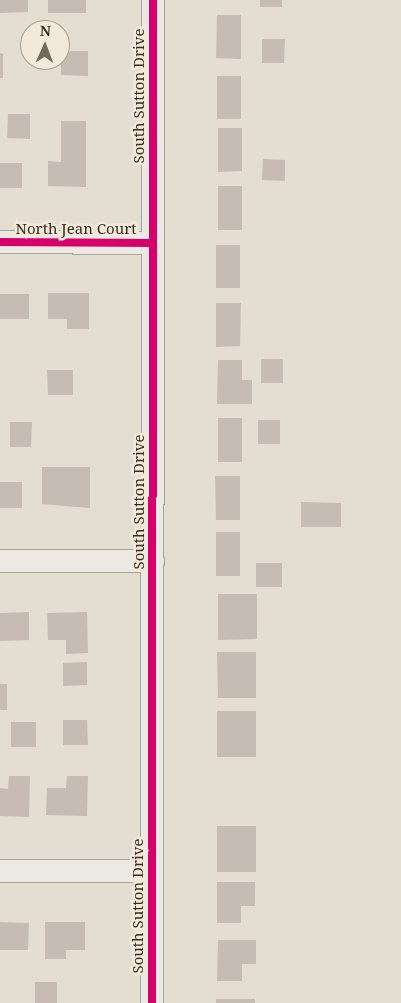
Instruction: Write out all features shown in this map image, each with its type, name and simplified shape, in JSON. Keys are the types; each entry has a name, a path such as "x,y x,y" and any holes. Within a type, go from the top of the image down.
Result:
{"street":[{"name":"South Sutton Drive","path":"152,1003 153,0"},
{"name":"North Jean Court","path":"0,242 152,243"},
{"path":"0,561 153,561"},
{"path":"0,871 152,871"}],"building":[{"path":"0,0 28,0 28,12 0,13"},
{"path":"48,0 86,0 86,13 48,13"},
{"path":"260,0 282,0 282,7 260,7"},
{"path":"217,15 241,15 241,59 216,58"},
{"path":"262,39 285,39 284,63 262,63"},
{"path":"70,51 88,51 88,76 61,75 61,70 70,70"},
{"path":"0,53 3,54 3,78 0,78"},
{"path":"217,76 241,76 241,119 217,119"},
{"path":"8,114 30,114 30,139 7,138"},
{"path":"61,121 86,121 86,187 48,186 48,161 61,162"},
{"path":"218,128 242,128 242,171 218,172"},
{"path":"263,159 285,160 285,181 262,180"},
{"path":"0,163 22,163 22,188 0,188"},
{"path":"218,186 242,186 242,230 218,230"},
{"path":"216,245 240,245 240,288 216,288"},
{"path":"48,293 89,293 89,329 67,329 67,319 48,319"},
{"path":"0,294 29,294 29,319 0,319"},
{"path":"216,303 241,303 240,346 216,347"},
{"path":"261,359 283,359 283,383 261,383"},
{"path":"218,360 242,360 242,380 252,380 252,404 217,404"},
{"path":"47,370 73,370 73,395 48,395"},
{"path":"218,418 242,418 242,462 218,462"},
{"path":"258,420 280,420 280,444 258,444"},
{"path":"10,422 32,422 31,447 10,447"},
{"path":"42,467 90,467 90,508 42,504"},
{"path":"215,476 240,476 240,520 216,520"},
{"path":"0,482 22,482 22,508 0,508"},
{"path":"301,502 341,503 341,527 301,527"},
{"path":"216,532 240,532 240,576 216,576"},
{"path":"256,563 282,563 282,587 256,587"},
{"path":"218,594 257,594 257,639 218,640"},
{"path":"29,612 29,640 0,641 0,613"},
{"path":"87,612 88,653 66,654 66,640 48,640 47,613"},
{"path":"217,652 256,652 256,698 218,698"},
{"path":"87,662 87,685 63,686 63,663"},
{"path":"0,684 7,684 7,710 0,710"},
{"path":"217,711 256,711 256,757 217,757"},
{"path":"63,720 87,720 88,745 63,745"},
{"path":"11,722 36,722 36,747 11,747"},
{"path":"9,776 30,776 29,817 0,816 0,788 8,789"},
{"path":"67,776 88,776 87,816 46,815 47,788 66,788"},
{"path":"217,826 256,826 256,872 217,872"},
{"path":"217,882 255,882 255,906 241,906 241,923 217,923"},
{"path":"0,922 29,923 28,950 0,950"},
{"path":"45,922 85,922 85,950 66,950 66,959 45,959"},
{"path":"218,940 256,940 256,964 242,964 242,981 217,981"},
{"path":"35,982 57,982 57,1003 35,1003"},
{"path":"216,999 255,999 255,1003 216,1003"}],"cycle path":[{"path":"152,1003 153,0"},
{"path":"0,242 152,243"}]}
